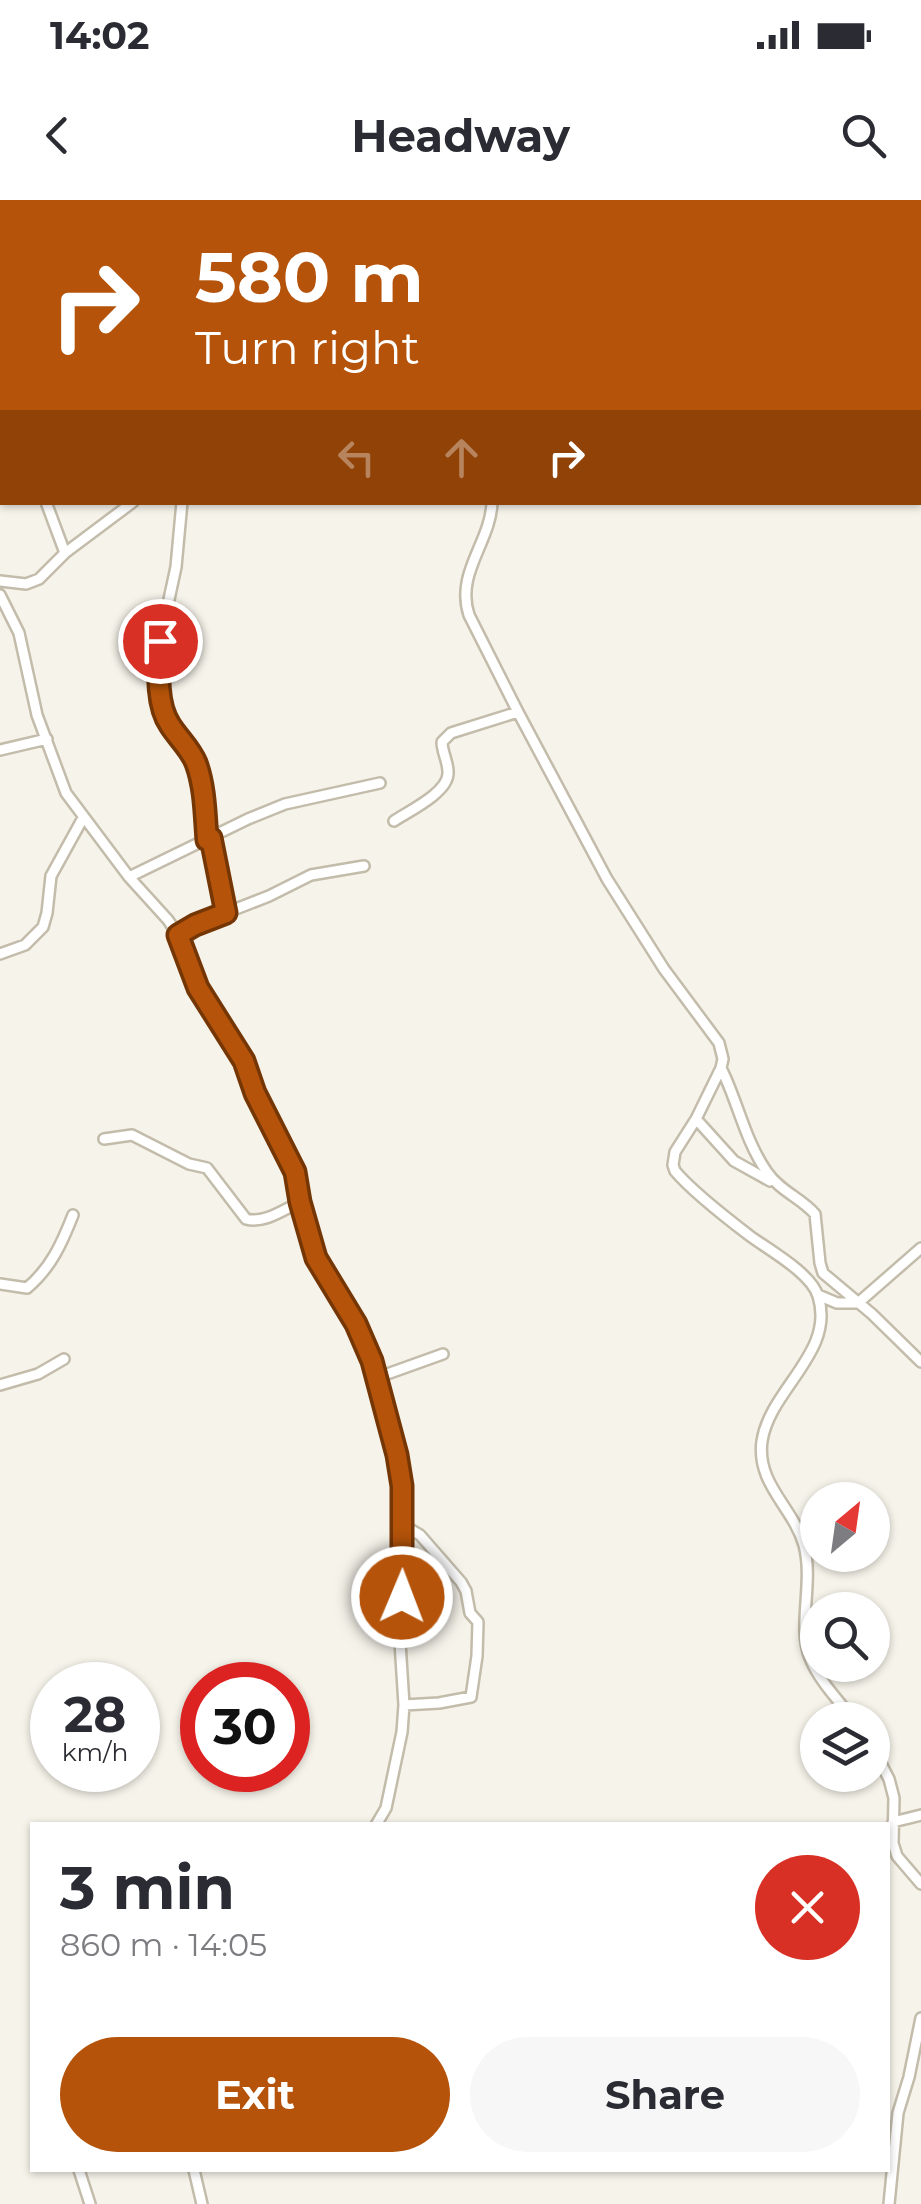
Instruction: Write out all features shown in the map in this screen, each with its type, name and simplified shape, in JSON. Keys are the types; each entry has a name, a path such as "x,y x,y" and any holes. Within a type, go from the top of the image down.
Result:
{"street":[{"path":"47,505 65,553"},
{"path":"0,581 26,584 39,579 65,553 129,505"},
{"path":"182,505 176,567 160,641 160,685 166,719 197,766 226,913"},
{"path":"492,505 488,528 472,562 465,603 518,712 621,903 719,1043 720,1068 672,1164 675,1171 746,1232 807,1279 818,1295 820,1330 814,1347 772,1410 762,1441 762,1460 764,1474 804,1546 808,1580 804,1632 809,1656 840,1702"},
{"path":"0,595 19,633 37,715 66,793 128,877 178,935 198,988 244,1061 255,1093 295,1172 316,1258 361,1334 376,1378 402,1486 400,1642 404,1705 386,1808 378,1822"},
{"path":"394,820 446,784 442,742 451,733 518,712"},
{"path":"0,750 46,739"},
{"path":"128,877 285,804 380,783"},
{"path":"0,954 25,945 43,927 52,876 82,818"},
{"path":"178,935 311,875 364,866"},
{"path":"720,1068 760,1161 776,1184"},
{"path":"696,1120 734,1161 776,1184 815,1214 823,1272 921,1362"},
{"path":"104,1139 132,1135 188,1164 204,1166 251,1222 300,1202"},
{"path":"0,1284 27,1288 38,1278 51,1263 73,1215"},
{"path":"818,1295 837,1303 858,1303 921,1248"},
{"path":"376,1378 443,1354"},
{"path":"0,1385 38,1374 64,1359"},
{"path":"403,1525 420,1536 461,1582 470,1613 478,1622 471,1697 404,1705"},
{"path":"890,1783 894,1798 893,1843 897,1856 921,1884"},
{"path":"893,1822 921,1815"},
{"path":"890,2204 898,2113 921,2018"},
{"path":"81,2172 90,2204"},
{"path":"194,2172 202,2204"}],"route":[{"path":"160,641 160,685 166,719 197,766 207,840 211,838 226,913 178,935 198,988 244,1061 255,1093 295,1172 316,1258 356,1324 372,1361 402,1486 402,1597"}]}
